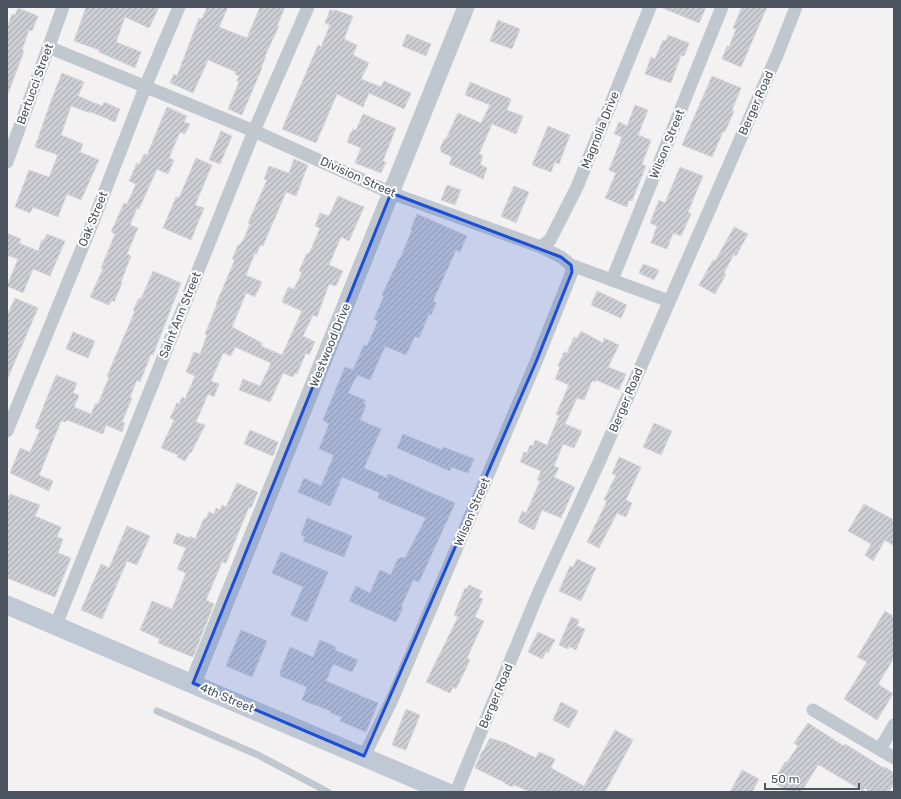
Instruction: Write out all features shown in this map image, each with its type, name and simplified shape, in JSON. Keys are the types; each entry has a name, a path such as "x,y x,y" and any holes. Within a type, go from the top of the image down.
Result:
{"main road":[{"name":"4th Street","path":"7,605 446,792"}],"street":[{"name":"Bertucci Street","path":"7,162 63,7"},
{"name":"Oak Street","path":"7,430 179,7"},
{"name":"Saint Ann Street","path":"56,625 254,131 308,7"},
{"name":"Westwood Drive","path":"193,683 466,7"},
{"name":"Magnolia Drive","path":"541,247 550,240 577,187 650,7"},
{"name":"Wilson Street","path":"612,280 722,7"},
{"name":"Berger Road","path":"456,792 538,594 600,460 778,53 796,7"},
{"name":"Division Street","path":"48,46 254,131 391,193 541,247 561,257 571,265 669,301"},
{"name":"Wilson Street","path":"364,756 390,702 536,362 572,272 571,265"},
{"path":"813,710 894,758"},
{"path":"880,749 894,725"}],"lane":[{"path":"156,711 258,755 328,792"}],"highlighted area":[{"path":"391,193 561,257 571,265 572,272 536,362 364,756 193,683"}],"building":[{"path":"86,7 159,7 149,28 125,17 116,42 141,52 135,68 99,52 99,50 74,41"},
{"path":"207,7 228,7 219,27 247,38 260,7 285,7 277,26 279,26 265,56 262,68 242,115 228,109 239,82 237,81 239,76 235,74 236,72 208,60 193,93 170,83 174,74 177,76 199,18 202,19"},
{"path":"660,7 706,7 699,23"},
{"path":"742,7 767,7 741,67 722,59 727,46 729,47 736,29 733,28"},
{"path":"18,8 38,16 32,31 29,30 22,50 24,51 7,94 7,28 12,14 15,15"},
{"path":"330,10 335,10 353,16 344,39 357,45 353,55 369,63 361,79 381,87 384,81 411,93 404,109 369,93 363,107 337,94 316,143 282,129 318,45 321,47 330,25 325,23"},
{"path":"498,20 520,29 512,49 490,41"},
{"path":"407,34 431,44 426,56 402,46"},
{"path":"668,35 689,43 684,56 681,55 671,83 645,74 651,57 655,59 663,40 666,41"},
{"path":"62,73 84,82 78,96 102,106 104,102 120,109 115,122 71,106 61,135 83,144 80,152 99,160 81,200 67,194 58,217 33,207 30,213 15,207 29,170 49,177 58,155 35,147"},
{"path":"712,76 741,88 732,110 734,111 712,157 682,145"},
{"path":"470,82 511,99 507,110 523,116 516,134 492,124 479,154 483,156 480,164 487,168 483,179 449,164 452,157 441,152 440,149 458,113 481,123 490,105 465,95"},
{"path":"635,105 648,110 638,135 651,140 642,164 646,166 632,201 629,200 627,207 605,198 616,173 609,170 622,137 614,134 619,122 627,126"},
{"path":"167,107 187,116 184,122 190,124 185,134 180,132 169,158 174,160 168,174 157,169 139,209 137,208 130,225 138,228 127,254 131,256 114,302 112,300 109,305 90,297 103,269 101,268 115,234 111,232 124,203 127,204 136,184 129,181 137,163 139,165 144,154 147,155"},
{"path":"363,114 396,128 383,161 386,162 381,173 355,163 361,148 347,142 353,129 356,130"},
{"path":"548,126 570,135 559,164 555,162 551,172 532,165"},
{"path":"221,131 232,136 220,164 209,160"},
{"path":"196,158 212,165 195,205 204,208 191,240 163,228 176,197 179,198"},
{"path":"294,159 308,165 296,196 286,192 263,246 260,245 257,254 255,253 246,275 262,282 255,297 246,293 232,327 262,343 261,346 282,355 302,311 282,302 288,287 294,289 302,272 299,271 307,253 309,254 320,228 315,226 320,213 329,216 338,196 364,207 349,241 341,237 329,265 343,271 336,286 329,284 317,317 313,315 303,336 315,342 309,355 306,353 297,374 295,373 293,377 283,373 270,402 239,390 243,379 260,386 271,363 235,347 231,356 223,353 211,381 219,384 214,397 208,394 196,422 205,425 191,453 190,452 185,461 177,457 178,455 161,448 174,420 170,418 177,403 179,404 182,397 185,399 195,376 186,372 194,352 200,354 207,335 205,334 216,304 234,262 234,259 232,259 238,245 240,245 243,241 250,224 248,223 267,180 264,179 269,166 289,173"},
{"path":"680,167 703,176 688,212 691,214 681,236 673,233 667,249 651,243 657,226 650,223 659,200 665,203"},
{"path":"447,185 461,190 455,205 441,200"},
{"path":"514,186 529,192 516,223 501,216"},
{"path":"417,214 467,236 460,252 456,250 433,301 436,303 431,315 429,314 419,338 415,336 406,355 385,346 370,380 357,375 348,393 365,400 364,404 366,405 360,420 381,429 364,468 387,478 388,474 455,503 419,582 413,580 401,607 403,608 396,622 349,601 356,586 370,593 380,570 391,575 398,558 405,558 426,518 378,498 380,493 342,477 330,506 298,492 304,478 321,486 334,455 319,449 329,424 323,420 345,367 353,370 364,345 367,346 378,321 374,319 384,296 382,295 400,259"},
{"path":"734,227 748,234 736,256 734,254 724,273 726,274 715,294 699,285 713,260 715,261"},
{"path":"7,233 21,239 19,243 38,251 42,240 44,240 47,234 65,241 50,276 33,269 23,293 7,286 18,259 7,255"},
{"path":"643,264 659,270 654,280 639,273"},
{"path":"153,271 181,283 153,355 151,354 140,382 137,380 130,397 132,398 122,422 125,423 122,432 106,425 103,434 67,420 65,422 61,421 39,475 53,481 49,491 10,473 20,448 30,452 40,430 35,428 56,375 77,383 73,393 79,395 74,407 91,414 96,403 98,404 109,377 107,376 135,311 133,311 139,298 141,299"},
{"path":"597,291 627,305 621,318 591,305"},
{"path":"15,298 38,308 7,380 7,316"},
{"path":"581,331 603,343 604,338 619,345 608,367 626,374 619,390 596,380 595,382 592,381 584,400 577,398 565,424 582,431 574,448 563,444 554,466 559,468 554,477 575,487 561,518 542,510 534,530 518,522 522,511 526,513 540,481 537,480 541,471 520,462 524,452 527,453 530,445 533,446 535,440 547,445 559,416 556,414 569,385 555,379 560,367 558,366 564,352 567,353 574,337 577,338"},
{"path":"73,332 95,341 88,358 66,349"},
{"path":"654,423 672,431 661,455 643,447"},
{"path":"250,430 278,442 273,456 244,444"},
{"path":"403,434 442,450 443,447 474,459 468,473 451,467 450,471 397,448"},
{"path":"619,457 641,467 626,500 632,503 626,517 617,513 599,548 587,542 607,501 604,500 616,475 612,474"},
{"path":"237,483 258,492 251,508 249,507 226,563 222,562 206,600 214,604 193,657 158,643 160,639 140,630 152,601 172,609 186,573 177,569 186,548 173,543 177,533 189,538 190,536 195,539 204,518 206,519 209,512 214,514 216,508 220,510 222,505 226,507"},
{"path":"10,494 40,505 35,516 61,527 57,537 63,539 58,553 71,558 55,597 7,578 7,501"},
{"path":"864,504 894,520 894,546 885,540 873,561 865,555 871,544 848,531"},
{"path":"307,518 352,536 344,557 303,541 305,537 301,535"},
{"path":"127,526 150,536 137,565 127,561 102,619 81,610 101,564 109,568"},
{"path":"281,552 328,572 307,622 291,615 303,587 272,573"},
{"path":"577,559 596,568 581,601 559,591 570,566 573,567"},
{"path":"469,585 482,591 479,597 483,599 475,617 484,621 467,658 470,660 456,689 453,687 450,693 426,682 458,617 454,615 465,588 467,589"},
{"path":"885,611 894,617 894,658 878,684 893,694 877,720 844,699 867,662 857,657"},
{"path":"571,617 579,620 577,626 585,629 576,650 569,646 568,649 559,645"},
{"path":"241,630 267,641 252,677 226,666"},
{"path":"538,632 555,640 548,653 546,652 542,659 528,652"},
{"path":"320,640 336,647 335,650 358,660 352,672 333,664 326,681 378,703 366,732 340,721 342,717 331,713 331,711 302,700 307,687 280,676 280,672 290,647 313,657"},
{"path":"561,702 578,711 569,728 553,720"},
{"path":"406,709 420,715 406,750 392,745"},
{"path":"808,723 844,746 845,744 894,773 894,783 889,792 869,792 865,788 863,791 819,765 801,792 789,792 773,782 785,762 787,762 798,746 794,743"},
{"path":"615,730 633,740 605,792 530,792 514,785 512,787 475,768 482,751 490,738 506,743 536,758 539,752 555,759 551,768 584,786"},
{"path":"742,770 759,779 752,792 730,792"}]}
